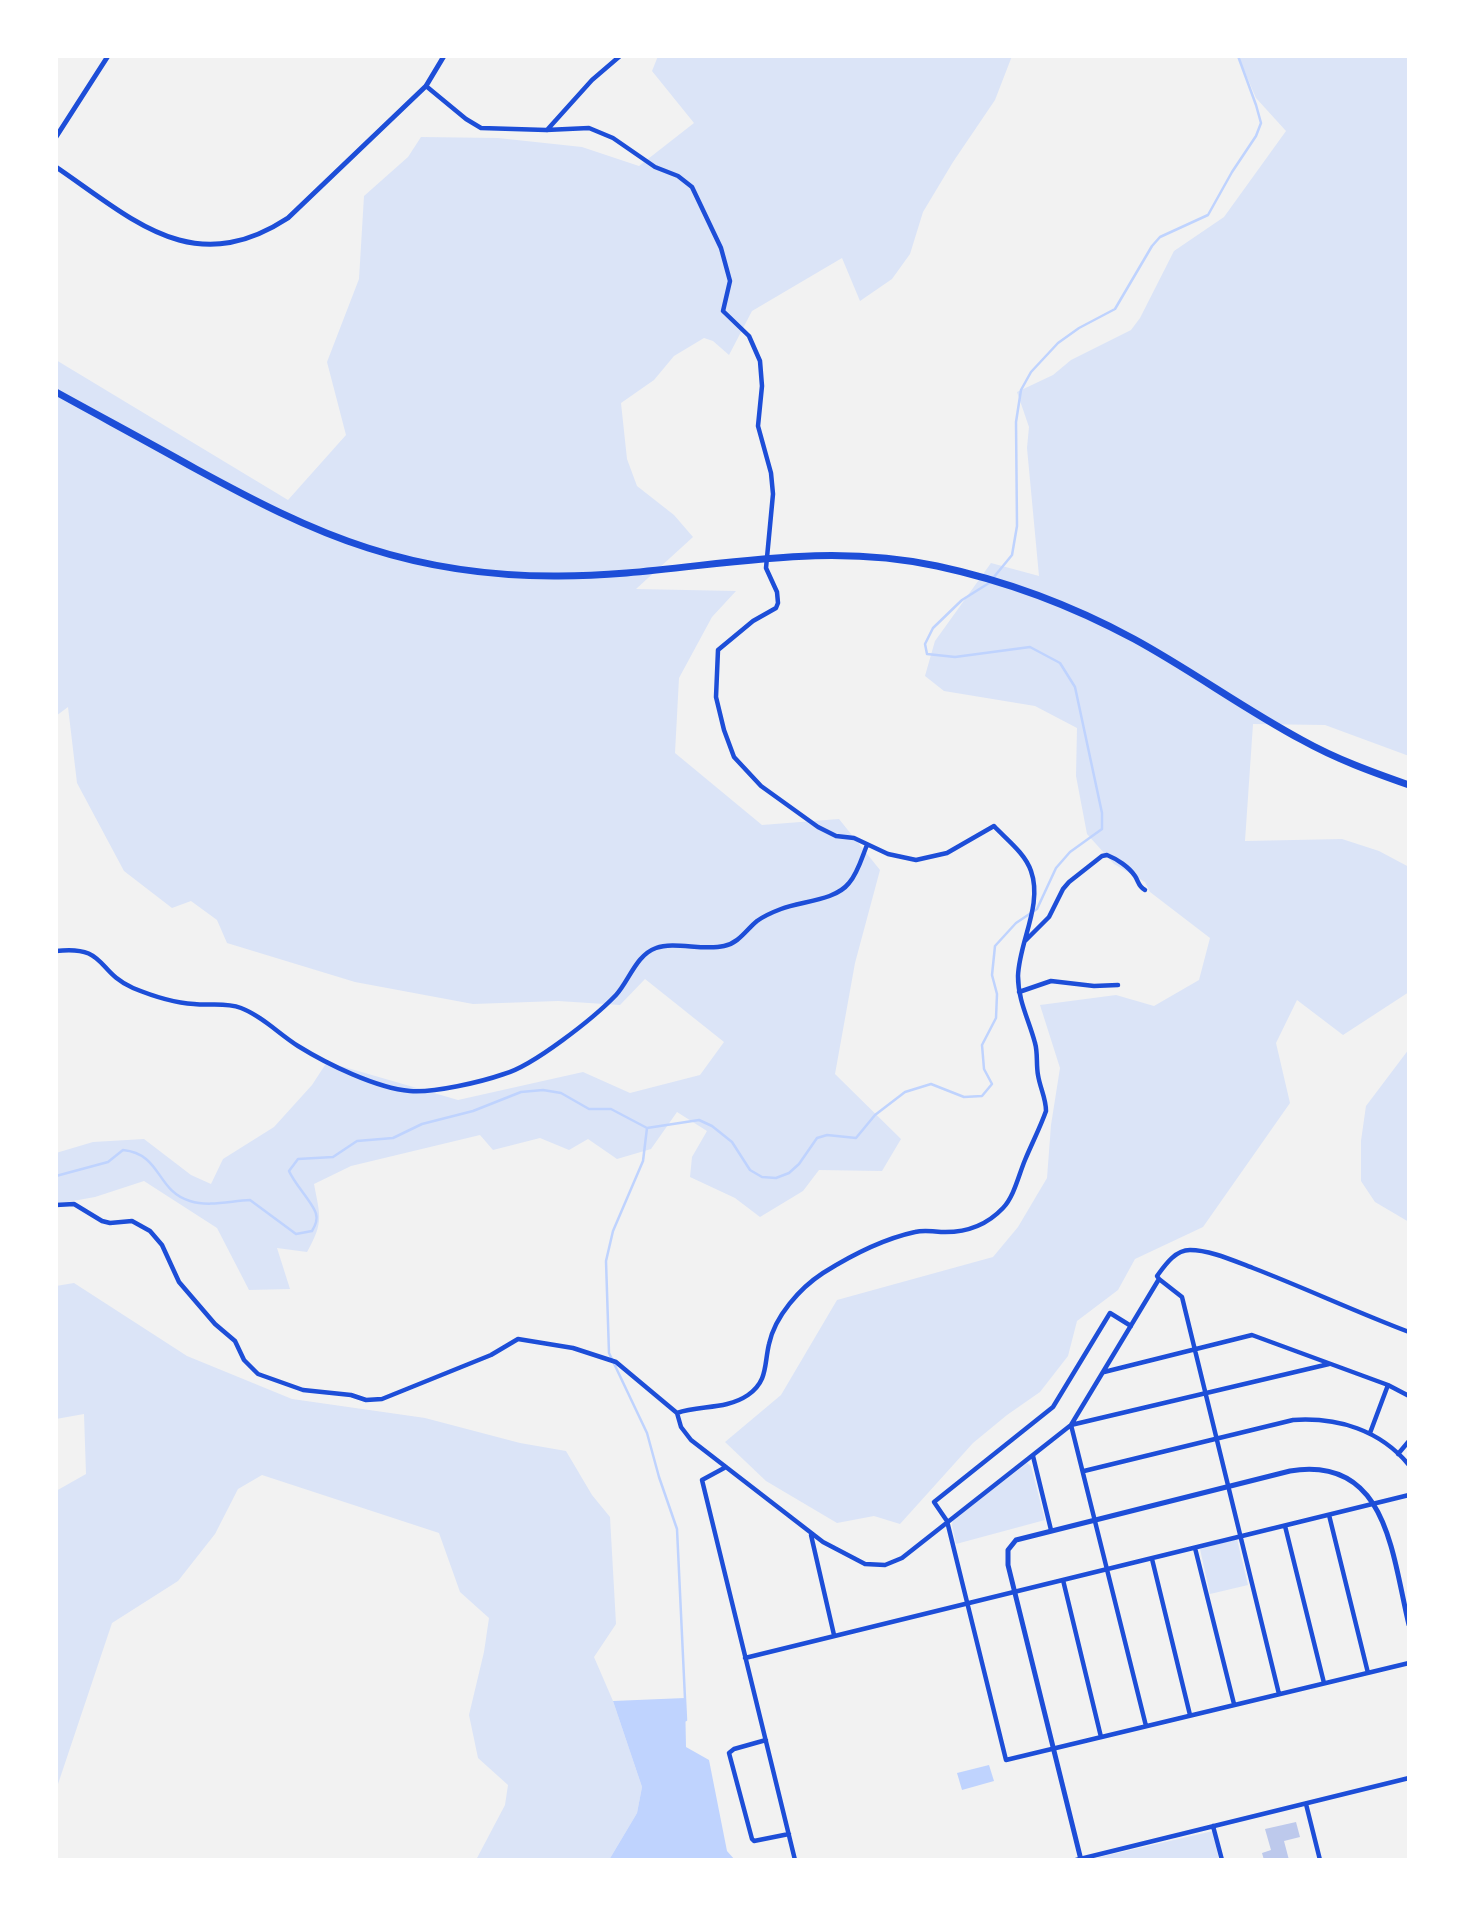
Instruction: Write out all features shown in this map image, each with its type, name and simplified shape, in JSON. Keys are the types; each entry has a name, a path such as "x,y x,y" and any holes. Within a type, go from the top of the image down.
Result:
{"main road":[{"path":"56,392 284,514 326,533 397,556 472,571 556,577 641,571 776,556 859,555 933,565 1010,585 1074,609 1136,640 1320,750 1409,785"}],"street":[{"path":"56,137 108,56"},
{"path":"56,167 142,226 163,236 193,244 225,244 265,233 288,218 426,86 444,56"},
{"path":"547,130 592,80 620,56"},
{"path":"426,86 481,128 589,128 613,138 655,167 678,176 692,187 721,248 730,281 723,311 749,336 761,370 758,426 774,494 766,568 777,592 778,603 776,608 753,621 718,650 716,696 734,757 761,786 818,827 836,836 854,838 888,854 916,860 947,853 994,826 1031,869 1034,884 1018,974 1019,992 1036,1045 1037,1074 1046,1101 1046,1111 1005,1207 977,1227 965,1232 918,1231 901,1235 878,1244 807,1283 773,1330 765,1377 761,1384 747,1396 723,1406 689,1409 677,1413"},
{"path":"56,951 83,950 93,955 120,981 146,992 191,1004 230,1004 254,1015 327,1062 384,1085 408,1091 425,1091 505,1074 535,1059 616,995 639,960 649,951 660,946 727,946 758,920 772,913 840,890 849,883 867,845"},
{"path":"1025,939 1049,917 1063,888 1102,856 1107,855 1119,861 1134,874 1140,887 1145,890"},
{"path":"1019,992 1051,981 1094,986 1118,985"},
{"path":"56,1205 75,1204 110,1223 132,1221 150,1231 162,1245 178,1282 215,1324 235,1341 250,1367 274,1380 303,1390 351,1395 366,1400 382,1399 491,1355 518,1339 573,1348 607,1358 616,1362 677,1413 681,1427 691,1440 811,1535 864,1564 885,1564 902,1558 1072,1425 1160,1279"},
{"path":"1279,1694 1182,1297 1157,1276 1168,1261 1181,1252 1202,1252 1263,1272 1409,1332"},
{"path":"1131,1326 1110,1313 1053,1407 934,1502 947,1521 1006,1760 1409,1663"},
{"path":"1104,1372 1252,1335 1388,1385 1409,1396"},
{"path":"1072,1425 1329,1364"},
{"path":"1370,1433 1388,1385"},
{"path":"1083,1471 1293,1420 1308,1419 1343,1423 1370,1433 1409,1465"},
{"path":"1072,1425 1146,1726"},
{"path":"1398,1454 1409,1441"},
{"path":"1032,1456 1051,1530"},
{"path":"726,1467 702,1480 795,1860"},
{"path":"1409,1625 1384,1522 1375,1504 1351,1480 1317,1469 1290,1471 1051,1530 1016,1540 1008,1550 1008,1565 1079,1860 1409,1778"},
{"path":"745,1658 1409,1495"},
{"path":"1329,1515 1368,1673"},
{"path":"1285,1526 1324,1683"},
{"path":"811,1535 834,1636"},
{"path":"1195,1548 1234,1704"},
{"path":"1152,1559 1190,1715"},
{"path":"1063,1580 1101,1737"},
{"path":"766,1740 734,1749 729,1753 752,1839 754,1841 789,1834"},
{"path":"1306,1804 1320,1860"},
{"path":"1213,1826 1222,1860"}],"shaded area":[{"path":"658,56 1012,56 995,100 923,212 910,254 892,279 860,301 842,258 752,311 729,355 713,341 704,338 674,356 654,380 621,403 627,459 637,486 674,515 693,537 636,589 736,591 712,617 679,678 675,753 762,825 839,819 880,870 855,963 835,1074 901,1139 882,1171 819,1170 803,1191 760,1217 735,1198 690,1177 692,1157 707,1131 677,1112 651,1149 617,1159 588,1139 569,1150 540,1138 493,1150 480,1135 351,1166 314,1184 319,1219 307,1252 277,1248 290,1289 249,1290 217,1228 144,1181 95,1197 56,1204 56,1153 93,1142 144,1139 191,1175 211,1184 223,1159 274,1127 312,1085 327,1062 458,1100 583,1072 630,1093 700,1075 724,1042 645,979 620,1005 558,1001 473,1004 355,982 227,943 217,920 191,901 172,908 124,871 77,783 68,707 56,716 56,360 288,500 346,435 327,362 359,279 364,196 408,157 421,137 498,138 582,147 639,166 694,123 652,71"},
{"path":"1238,56 1409,56 1409,756 1325,725 1253,724 1245,841 1342,839 1379,851 1409,867 1409,992 1343,1035 1297,1000 1276,1043 1290,1103 1203,1227 1135,1259 1118,1290 1077,1321 1068,1356 1040,1392 973,1443 900,1524 874,1516 837,1523 766,1481 725,1442 781,1395 837,1300 993,1257 1018,1227 1047,1178 1051,1125 1060,1068 1040,1005 1116,995 1154,1006 1199,980 1210,938 1150,892 1145,882 1114,864 1087,834 1076,776 1077,728 1035,706 944,691 925,676 935,641 991,563 1039,576 1027,448 1029,427 1017,392 1053,375 1071,360 1131,330 1140,318 1174,251 1224,217 1286,131 1256,98"},
{"path":"1409,1049 1409,1222 1375,1202 1361,1181 1361,1141 1366,1106"},
{"path":"74,1283 187,1356 292,1399 425,1418 520,1443 566,1451 592,1495 610,1517 616,1624 594,1657 613,1701 642,1787 637,1813 609,1860 476,1860 505,1805 508,1785 478,1758 469,1715 489,1618 460,1592 439,1533 262,1475 238,1489 215,1534 178,1581 112,1623 56,1790 56,1491 86,1474 84,1414 56,1419 56,1286"},
{"path":"1027,1463 1031,1466 1045,1520 956,1544 953,1520"},
{"path":"1237,1539 1248,1585 1210,1594 1200,1549"},
{"path":"1213,1831 1219,1860 1087,1860"}],"water":[{"path":"685,1698 686,1747 709,1760 727,1851 735,1860 609,1860 637,1813 642,1787 613,1701"},
{"path":"989,1765 994,1781 962,1790 957,1773"}],"building":[{"path":"1296,1822 1300,1837 1284,1841 1289,1860 1264,1860 1262,1853 1271,1850 1265,1829"}],"waterway":[{"path":"56,1176 108,1162 123,1150 136,1153 145,1158 179,1196 205,1204 250,1200 296,1234 312,1231 317,1218 315,1210 289,1171 298,1159 333,1157 357,1141 393,1138 422,1124 473,1111 521,1092 543,1090 561,1093 589,1109 611,1109 647,1128 699,1120 712,1126 732,1142 750,1170 762,1177 776,1178 789,1173 799,1164 817,1138 827,1135 856,1138 875,1115 905,1092 931,1084 964,1097 982,1096 992,1084 984,1069 982,1045 996,1018 997,994 992,975 995,946 1016,923 1037,909 1056,868 1070,852 1102,829 1102,813 1075,687 1060,663 1030,647 955,657 927,654 925,644 933,628 962,600 989,583 1012,555 1017,526 1016,422 1021,390 1031,372 1058,343 1079,328 1115,309 1160,237 1208,215 1256,136 1261,123 1238,56"},
{"path":"647,1128 643,1161 613,1231 606,1261 609,1353 647,1433 677,1529 684,1721"}]}
